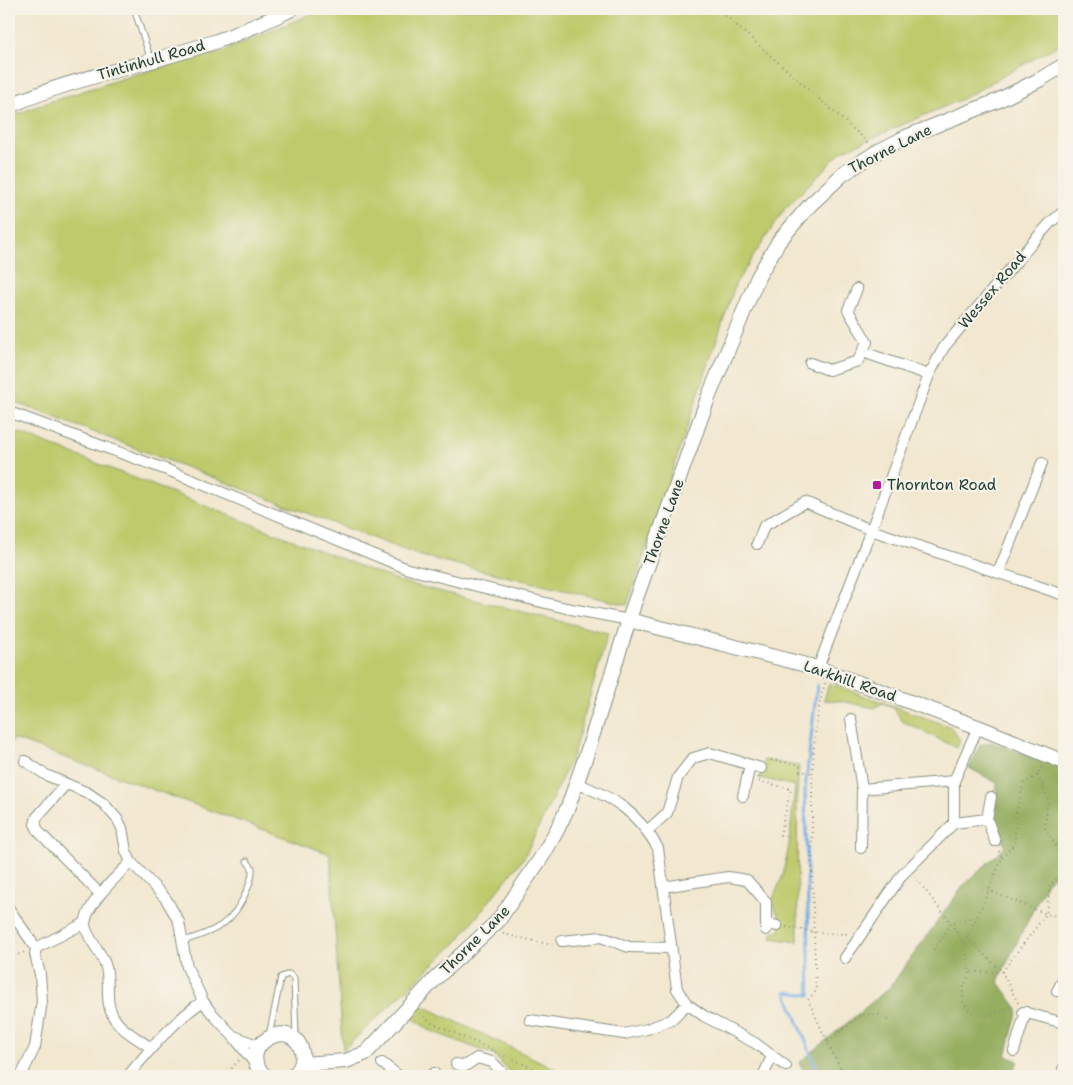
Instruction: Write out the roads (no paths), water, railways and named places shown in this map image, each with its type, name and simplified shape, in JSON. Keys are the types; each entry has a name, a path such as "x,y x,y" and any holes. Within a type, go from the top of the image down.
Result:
{"street":[{"name":"Tintinhull Road","path":"9,106 63,86 214,42 252,28 292,9"},
{"name":"Thorne Lane","path":"302,1064 346,1061 366,1053 436,978 498,921 543,855 557,830 576,783 629,620 708,398 758,277 779,241 810,205 843,174 877,152 906,137 997,100 1039,80 1064,64"},
{"name":"Wessex Road","path":"823,670 929,375 944,347 1033,242 1064,211"},
{"path":"810,363 829,370 858,361 867,342 848,310 857,289"},
{"path":"863,352 929,375"},
{"path":"9,412 170,471 408,569 566,608 629,620"},
{"path":"998,573 1042,462"},
{"path":"757,544 764,526 805,502 872,530 1064,595"},
{"name":"Larkhill Road","path":"629,620 823,670 978,727 1064,762"},
{"path":"851,719 862,789 861,848"},
{"path":"954,823 954,781 978,727"},
{"path":"648,830 667,813 678,777 694,758 710,753 761,768"},
{"path":"25,761 46,775 79,788 97,798 118,820 122,828 126,851 131,862 166,899 179,922 187,967 203,1000 210,1011 262,1072"},
{"path":"743,796 750,765"},
{"path":"862,789 954,781"},
{"path":"576,783 598,791 630,811 648,830 658,848 677,989 687,1004 704,1016 755,1042 786,1066"},
{"path":"66,784 37,817 36,827 100,894"},
{"path":"991,797 987,820 995,842"},
{"path":"845,958 902,875 954,823 987,820"},
{"path":"36,948 85,923 100,894 131,862"},
{"path":"663,887 728,877 747,880 766,902 766,926 777,926"},
{"path":"9,909 36,948 35,954 40,974 42,1001 35,1048 21,1076"},
{"path":"85,923 88,933 102,955 107,971 109,1006 112,1016 120,1025 151,1048"},
{"path":"562,941 602,937 629,947 672,948"},
{"path":"1057,992 1064,978"},
{"path":"128,1076 172,1026 203,1000"},
{"path":"530,1020 624,1034 648,1029 671,1020 687,1004"},
{"path":"1014,1051 1024,1012 1064,1023"},
{"path":"233,1036 264,1041 282,1034 289,1036 298,1044 315,1053 346,1061"},
{"path":"262,1072 257,1053 264,1041"},
{"path":"293,1076 302,1064 302,1053 298,1044"},
{"path":"763,1076 772,1056"},
{"path":"456,1064 465,1066 477,1058 492,1062 506,1076"},
{"path":"382,1063 399,1076"}],"lane":[{"path":"134,9 151,61"},
{"path":"183,941 207,934 230,919 245,896 251,880 252,868 247,861"},
{"path":"264,1041 281,978 289,974 294,978 298,1044"}],"waterway":[{"path":"817,685 805,790 810,995 786,992 821,1076"}],"place":[{"name":"Thornton Road","path":"877,485"}]}
